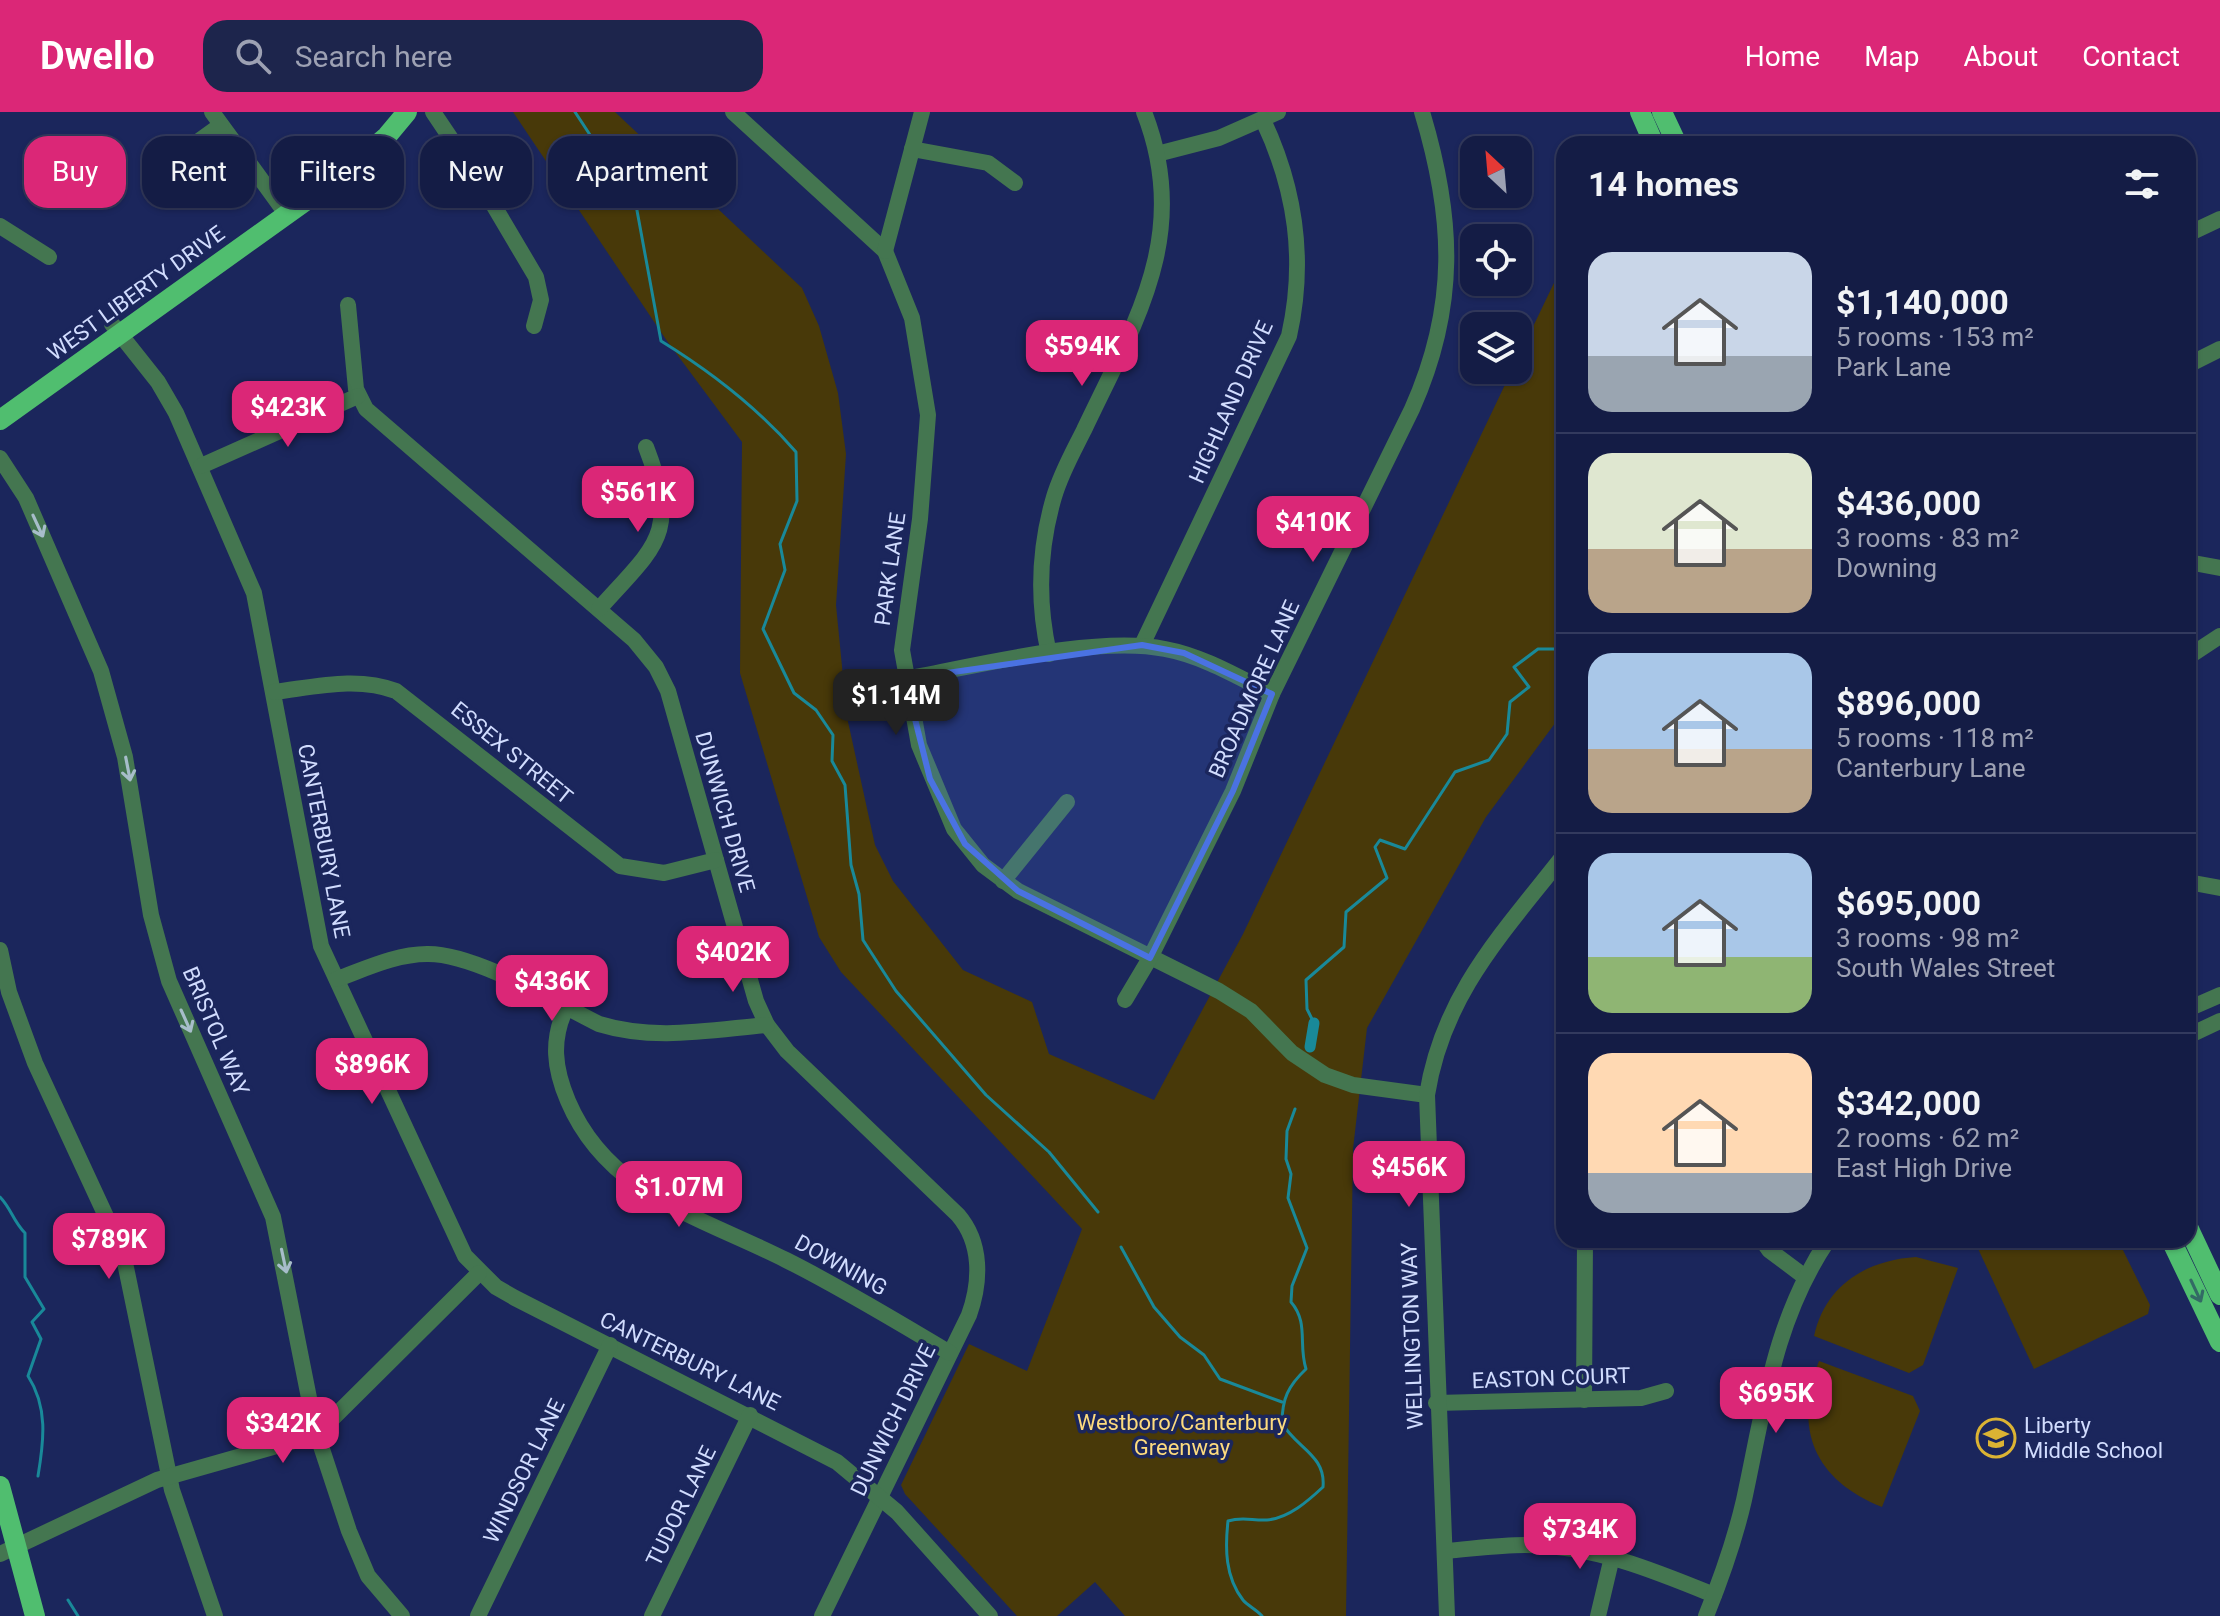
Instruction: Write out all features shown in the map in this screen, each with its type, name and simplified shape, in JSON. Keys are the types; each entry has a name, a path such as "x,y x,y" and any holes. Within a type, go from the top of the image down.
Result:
{"main road":[{"name":"WEST LIBERTY DRIVE","path":"0,420 116,329 287,215 351,167 387,136 407,112"},
{"path":"1640,112 1650,136"},
{"path":"1662,112 1673,136"},
{"path":"2196,1244 2220,1295"},
{"path":"2175,1248 2220,1342"},
{"path":"0,1486 7,1550 35,1616"}],"street":[{"path":"433,112 536,277 541,300 534,326"},
{"name":"PARK LANE","path":"733,112 750,119 885,251 912,318 928,415 920,519 902,650 919,745 945,812 965,844 1003,881 1219,991 1251,1011 1292,1053 1325,1075 1353,1085 1427,1095"},
{"path":"885,251 922,112"},
{"path":"1049,654 1041,581 1047,523 1062,475 1148,294 1156,267 1163,211 1157,154 1144,112"},
{"name":"BROADMORE LANE","path":"1125,1000 1150,958 1233,791 1272,694 1412,409 1438,339 1447,286 1447,227 1441,178 1422,112"},
{"path":"1157,154 1219,138 1270,116"},
{"name":"HIGHLAND DRIVE","path":"1142,645 1289,336 1297,285 1296,223 1270,116"},
{"path":"202,136 216,118 287,215"},
{"path":"912,149 988,163 1015,183"},
{"path":"2196,230 2220,219"},
{"path":"0,226 49,257"},
{"path":"201,466 358,396 348,305"},
{"name":"CANTERBURY LANE","path":"116,329 158,382 201,466 254,593 316,929 453,1238 479,1273 515,1298 837,1462 881,1498 990,1616"},
{"path":"2196,361 2220,349"},
{"name":"DUNWICH DRIVE","path":"358,396 371,414 634,640 663,679 756,1001 767,1025 787,1051 967,1226 976,1252 975,1289 969,1315 822,1616"},
{"path":"599,609 651,551 662,525 663,497 646,447"},
{"name":"BRISTOL WAY","path":"0,458 26,498 101,671 125,757 159,948 185,1020 273,1217 315,1428 360,1558 379,1591 402,1616"},
{"path":"2196,564 2220,568"},
{"path":"2196,652 2220,636"},
{"path":"905,679 1049,654 1142,645 1193,656 1272,694"},
{"name":"ESSEX STREET","path":"274,692 349,683 381,686 396,691 620,866 664,873 716,860"},
{"path":"1003,881 1067,802"},
{"name":"WELLINGTON WAY","path":"1447,1616 1436,1403 1427,1095 1431,1066 1456,1001 1522,907 1556,865"},
{"path":"2196,884 2220,888"},
{"path":"0,950 9,992 30,1052 123,1253 169,1476 215,1616"},
{"path":"337,979 397,959 440,954 469,962 599,1024 645,1034 767,1025"},
{"path":"2196,1006 2220,995"},
{"name":"DOWNING","path":"566,1008 556,1038 556,1069 577,1123 608,1164 642,1189 837,1286 950,1353"},
{"path":"2196,1032 2220,1021"},
{"path":"1584,1400 1585,1248"},
{"path":"1768,1248 1805,1277"},
{"path":"1706,1616 1744,1500 1760,1411 1782,1328 1805,1277 1823,1248"},
{"path":"7,1550 169,1476 294,1441 334,1417 479,1273"},
{"name":"WINDSOR LANE","path":"478,1616 610,1345"},
{"name":"EASTON COURT","path":"1436,1403 1641,1398 1666,1391"},
{"name":"TUDOR LANE","path":"652,1616 750,1415"},
{"path":"1445,1551 1524,1545 1573,1549 1612,1557 1714,1595"},
{"path":"1598,1616 1612,1557"}],"highlighted area":[{"path":"1142,645 1184,653 1272,694 1233,791 1150,958 1018,891 965,844 930,779 905,679"}],"green space":[{"name":"Westboro/Canterbury Greenway","path":"513,112 615,112 640,136 548,136 548,164"},
{"name":"Westboro/Canterbury Greenway","path":"578,208 717,208 802,288 819,326 838,393 846,454 836,605 847,717 875,845 893,881 963,970 1032,1002 1049,1054 1154,1100 1243,934 1505,384 1532,384 1532,329 1556,279 1556,722 1486,817 1367,1028 1353,1149 1346,1616 1125,1616 1095,1582 1057,1616 1017,1616 905,1494 901,1485 969,1344 1027,1371 1082,1229 841,972 819,937 740,673 742,442 667,341"},
{"path":"1978,1248 2122,1248 2150,1305 2148,1314 2034,1369"},
{"path":"1916,1257 1958,1268 1923,1365 1909,1373 1814,1336 1828,1303 1851,1278 1881,1263"},
{"path":"1819,1361 1913,1396 1920,1411 1882,1507 1840,1482 1825,1467 1815,1449 1808,1409"}],"waterway":[{"path":"575,112 636,205 661,341 733,392 766,420 796,452 797,501 780,544 785,570 763,629 794,693 816,710 833,735 832,761 845,785 851,865 859,894 863,940 896,991 986,1095 1049,1152 1098,1212"},
{"path":"1314,1023 1307,1009 1306,980 1344,947 1346,912 1387,878 1375,847 1380,840 1405,849 1455,772 1489,760 1507,734 1510,702 1529,687 1514,667 1538,649 1556,649"},
{"path":"1310,1047 1314,1023"},
{"path":"1262,1616 1243,1600 1233,1582 1227,1552 1228,1521 1275,1519 1304,1503 1323,1487 1323,1476 1315,1459 1282,1423 1287,1393 1306,1369 1302,1326 1291,1302 1292,1286 1307,1248 1288,1198 1291,1174 1286,1159 1287,1131 1295,1109"},
{"path":"0,1197 25,1233 25,1277 44,1309 32,1322 41,1339 28,1376 42,1412 43,1437 38,1476"},
{"path":"1121,1247 1154,1307 1180,1337 1204,1355 1220,1379 1282,1402"},
{"path":"68,1600 78,1616"}],"place":[{"name":"Liberty Middle School","path":"1996,1438"}]}
